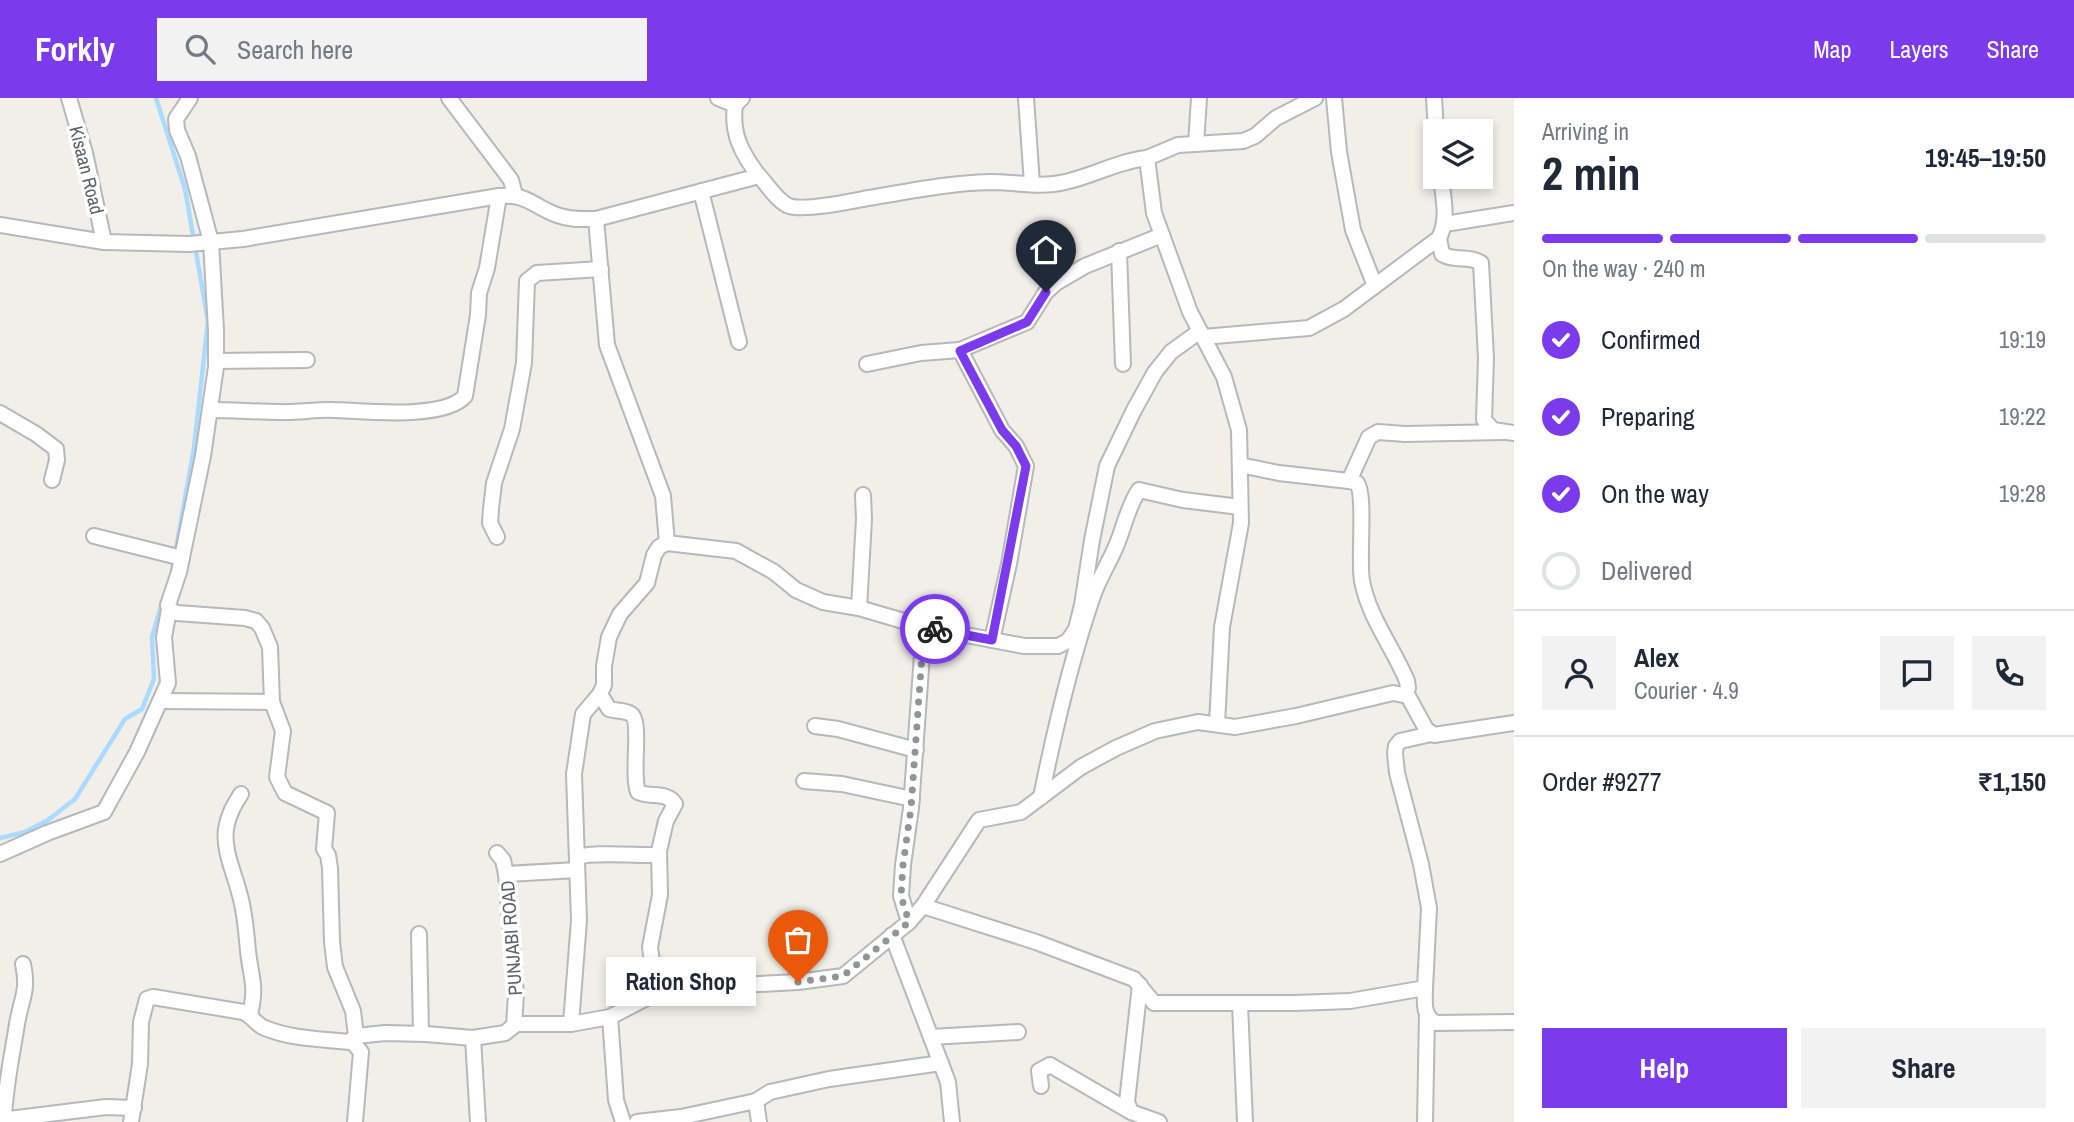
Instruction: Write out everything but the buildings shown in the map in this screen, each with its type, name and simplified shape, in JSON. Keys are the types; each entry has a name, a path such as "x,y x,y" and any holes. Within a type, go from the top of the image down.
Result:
{"street":[{"name":"Kisaan Road","path":"69,98 85,153 104,242"},
{"path":"0,854 104,812 137,752 168,683 164,637 169,610 167,605 176,556 203,456 216,361 208,242 188,156 177,130 176,119 190,98"},
{"path":"449,98 511,180 515,195"},
{"path":"1026,98 1032,184"},
{"path":"1196,144 1199,98"},
{"path":"730,100 738,143 743,154 777,197 795,207 829,205 930,187 989,182 1063,183 1108,167 1147,158 1178,145 1243,141 1255,136 1276,118 1313,98"},
{"path":"1334,98 1339,152 1353,230 1375,286"},
{"path":"1434,98 1435,119"},
{"path":"1147,158 1154,213 1190,312 1224,377 1239,430 1241,523 1222,627 1217,724"},
{"path":"0,225 104,242 189,244 243,239 515,195 568,218 596,219 759,176"},
{"path":"572,1024 579,920 574,774 583,714 604,685 609,637 620,614 647,583 654,555 659,547 667,543 736,551 774,572 809,598 859,608 924,627 1024,646 1058,646 1068,641 1076,629 1108,466 1134,410 1155,373 1171,352 1202,334 1236,336 1309,328 1344,309 1439,238 1445,224 1442,189"},
{"path":"701,191 739,342"},
{"path":"210,410 403,412 443,408 460,402 465,396 479,293 487,268 499,196"},
{"path":"1445,224 1514,213"},
{"path":"596,219 607,345 663,496 667,543"},
{"path":"867,364 921,353 960,351 1027,322 1046,292 1056,283 1085,266 1162,234"},
{"path":"1439,238 1442,254 1450,259 1476,260 1481,263 1486,358 1484,420 1493,430 1508,433"},
{"path":"1119,251 1123,363"},
{"path":"497,537 490,523 494,483 512,429 524,363 527,281 537,273 601,269"},
{"path":"960,351 997,421 1016,446 1026,466 992,640"},
{"path":"216,361 307,360"},
{"path":"0,413 56,449 57,460 52,480"},
{"path":"1349,481 1369,437 1378,432 1405,435 1508,433"},
{"path":"1240,465 1279,473 1349,481 1360,487 1362,580 1380,628 1407,681 1405,694"},
{"path":"1041,797 1062,704 1091,603 1139,490 1183,500 1240,507"},
{"path":"859,608 863,495"},
{"path":"94,537 176,556"},
{"path":"169,610 256,621 270,647 272,702 283,731 276,777 285,793 327,813 324,849 330,868 335,967 353,1011 353,1038 361,1052 355,1122"},
{"path":"909,922 901,896 912,799 924,627"},
{"path":"600,694 609,709 629,712 634,717 637,732 634,750 638,792 666,796 675,804 663,832 659,855 660,895 650,947 656,993"},
{"path":"23,964 27,986 19,1016 2,1119 106,1107 133,1115 140,1064 141,1022 147,999 153,997 232,1009 250,1015 257,1024 275,1032 349,1042 353,1038 421,1033 473,1038 505,1033 514,1026 572,1024 610,1017 664,989 798,982 843,976 909,922 923,906 979,820 1021,812 1080,767 1146,736 1198,722 1235,727 1385,695 1405,694 1431,734"},
{"path":"160,701 272,702"},
{"path":"1425,1122 1425,988 1429,908 1421,864 1397,773 1395,753 1400,741 1514,723"},
{"path":"815,726 838,729 916,750"},
{"path":"804,781 842,783 912,799"},
{"path":"240,794 230,811 225,831 227,850 244,911 248,953 254,975 255,994 250,1015"},
{"name":"PUNJABI ROAD","path":"497,853 503,860 506,874 516,995 514,1026"},
{"path":"577,864 581,855 659,855"},
{"path":"506,874 577,864"},
{"path":"923,906 1036,942 1134,979 1154,1003 1240,1004 1350,1000 1425,988"},
{"path":"419,934 421,1033"},
{"path":"892,935 948,1082 952,1122"},
{"path":"1139,1117 1127,1102 1140,985"},
{"path":"1240,1004 1245,1122"},
{"path":"1427,1014 1430,1020 1436,1023 1514,1021"},
{"path":"610,1017 616,1100 623,1122"},
{"path":"931,1037 1018,1032"},
{"path":"473,1038 478,1122"},
{"path":"637,1122 681,1117 756,1101 770,1092 829,1079 941,1063"},
{"path":"1041,1086 1039,1071 1050,1065 1139,1117 1159,1122"},
{"path":"756,1101 759,1122"}],"waterway":[{"path":"156,98 185,189 208,321 194,448 172,571"},
{"path":"0,838 25,832 48,820 75,799 125,719 142,709 154,679 152,637 165,593"}],"way so far":[{"path":"798,982 843,976 909,922 901,896 911,808 924,627 935,629"}],"place":[{"name":"Ration Shop","path":"798,982"}],"route":[{"path":"935,629 992,640 1009,564 1026,466 1016,446 1002,430 960,351 1027,322 1046,292"}]}
